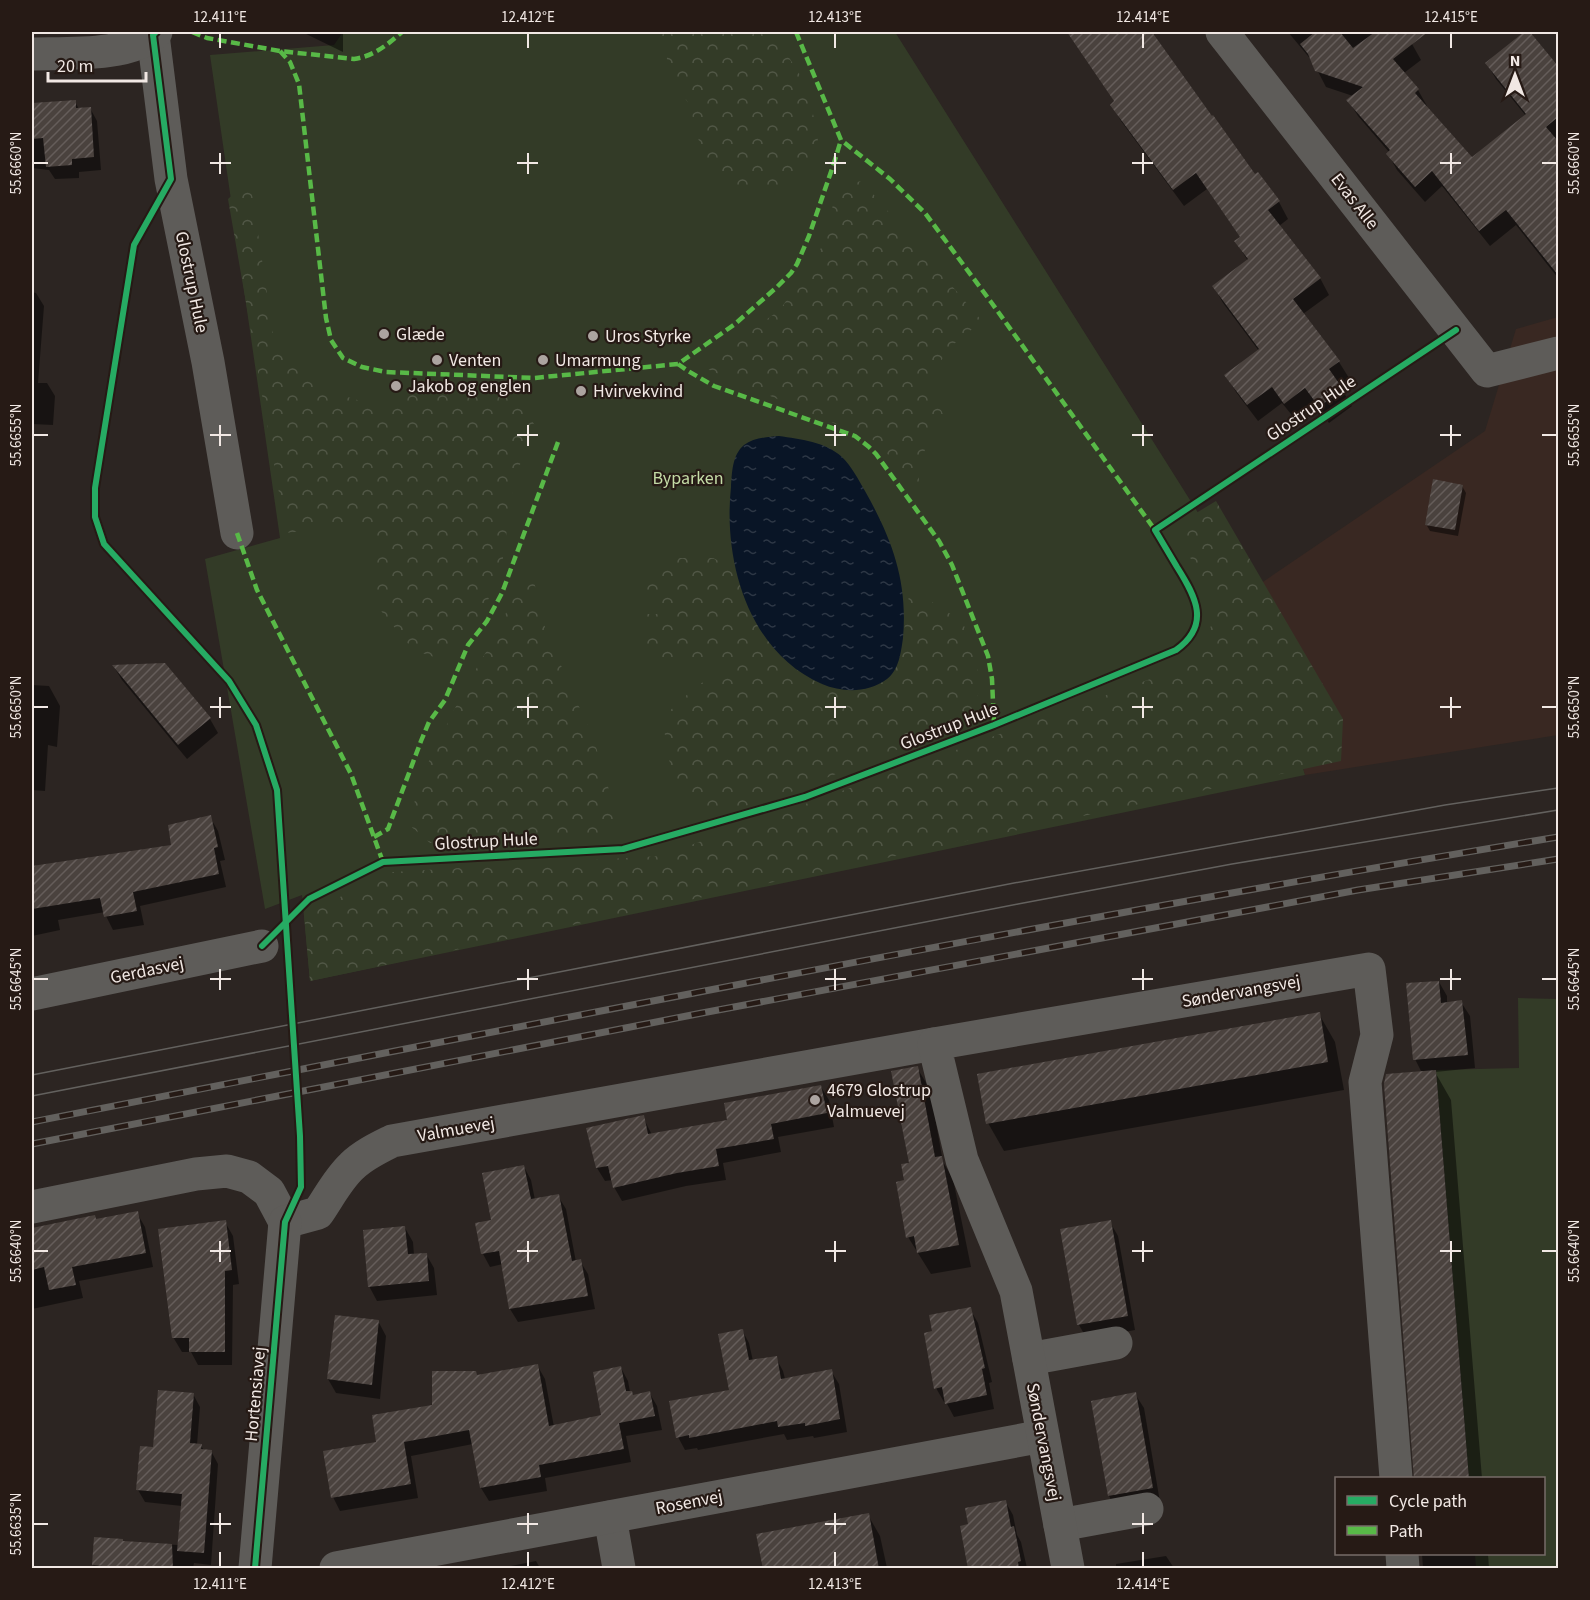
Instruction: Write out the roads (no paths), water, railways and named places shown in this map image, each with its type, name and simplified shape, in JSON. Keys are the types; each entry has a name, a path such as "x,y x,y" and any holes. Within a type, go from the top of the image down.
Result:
{"street":[{"name":"Evas Alle","path":"1222,32 1487,371 1558,353"},
{"path":"32,54 117,50 135,45 154,33"},
{"name":"Glostrup Hule","path":"154,33 171,178 208,362 237,533"},
{"name":"Gerdasvej","path":"32,994 262,946"},
{"name":"Søndervangsvej","path":"1068,1569 1016,1291 962,1160 934,1044 1369,969 1377,1035 1365,1082 1396,1477"},
{"name":"Valmuevej","path":"285,1222 318,1213 351,1167 370,1152 392,1141 934,1044"},
{"path":"32,1207 196,1174 227,1172 249,1178 269,1192 285,1222"},
{"name":"Hortensiavej","path":"255,1569 285,1222"},
{"name":"Søndervangsvej","path":"1029,1359 1116,1343"},
{"name":"Rosenvej","path":"336,1569 1043,1436"},
{"name":"Søndervangsvej","path":"1060,1525 1147,1509"},
{"path":"610,1517 619,1569"}],"water":[{"path":"779,436 821,445 842,457 852,469 883,526 896,561 904,617 899,660 891,675 880,684 864,689 838,689 822,684 797,669 775,650 759,627 746,601 731,544 733,464 744,445 760,438"}],"tram line":[{"path":"32,1075 1014,883 1445,805 1558,788"},
{"path":"32,1096 1018,904 1232,864 1558,810"}],"railway":[{"path":"32,1122 985,938 1558,837"},
{"path":"32,1144 702,1013 1358,890 1558,859"}],"place":[{"name":"Glæde","path":"384,334"},
{"name":"Uros Styrke","path":"593,336"},
{"name":"Venten","path":"437,360"},
{"name":"Umarmung","path":"543,360"},
{"name":"Jakob og englen","path":"396,386"},
{"name":"Hvirvekvind","path":"581,391"},
{"name":"4679 Glostrup Valmuevej","path":"815,1100"}],"park label":[{"name":"Byparken","path":"688,478"}]}
